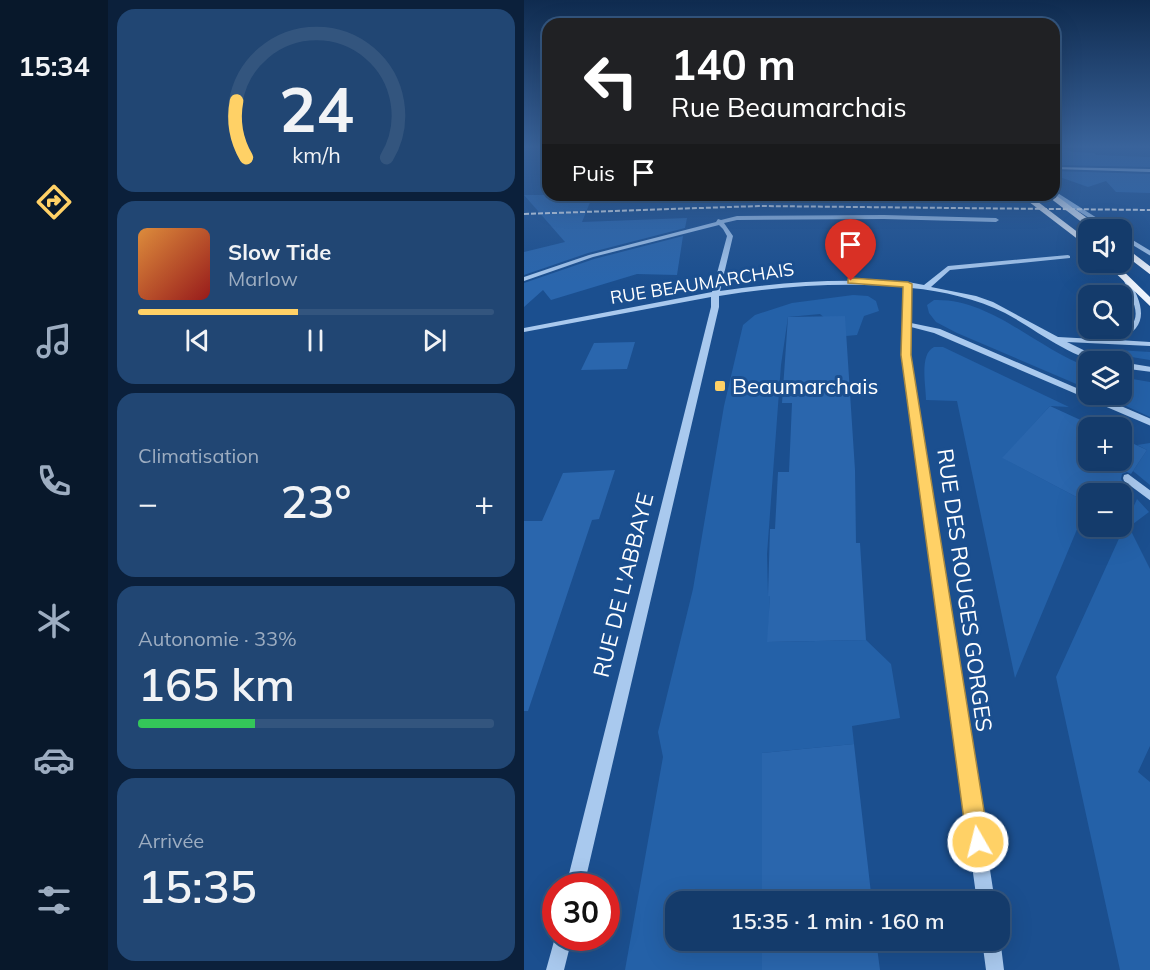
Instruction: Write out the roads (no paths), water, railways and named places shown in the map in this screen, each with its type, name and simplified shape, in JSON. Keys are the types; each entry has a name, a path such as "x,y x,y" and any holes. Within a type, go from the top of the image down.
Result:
{"main road":[{"path":"1060,200 1084,219"},
{"path":"1032,201 1078,236"},
{"path":"1132,256 1151,272"},
{"path":"1120,273 1151,304"}],"street":[{"path":"1060,199 1094,219"},
{"path":"524,279 591,256 718,221 756,217 996,220"},
{"name":"RUE DE L'ABBAYE","path":"578,873 715,308 715,295 730,236 726,228 718,221"},
{"path":"1132,242 1151,254"},
{"path":"926,287 948,268 1068,256"},
{"path":"1101,342 1132,335 1140,326 1141,310 1126,279"},
{"name":"RUE BEAUMARCHAIS","path":"524,330 715,295 832,281 870,281 926,287 977,299 1078,351"},
{"name":"RUE DES ROUGES GORGES","path":"908,284 906,355 984,891"},
{"path":"907,324 943,333 1151,423"},
{"name":"RUE BEAUMARCHAIS","path":"1056,338 1151,344"},
{"path":"1132,367 1151,370"},
{"path":"1128,478 1151,497"},
{"path":"555,970 560,951"},
{"path":"992,951 995,970"}],"railway":[{"path":"524,214 759,206 1151,210"}],"place":[{"name":"Beaumarchais","path":"720,386"}]}
